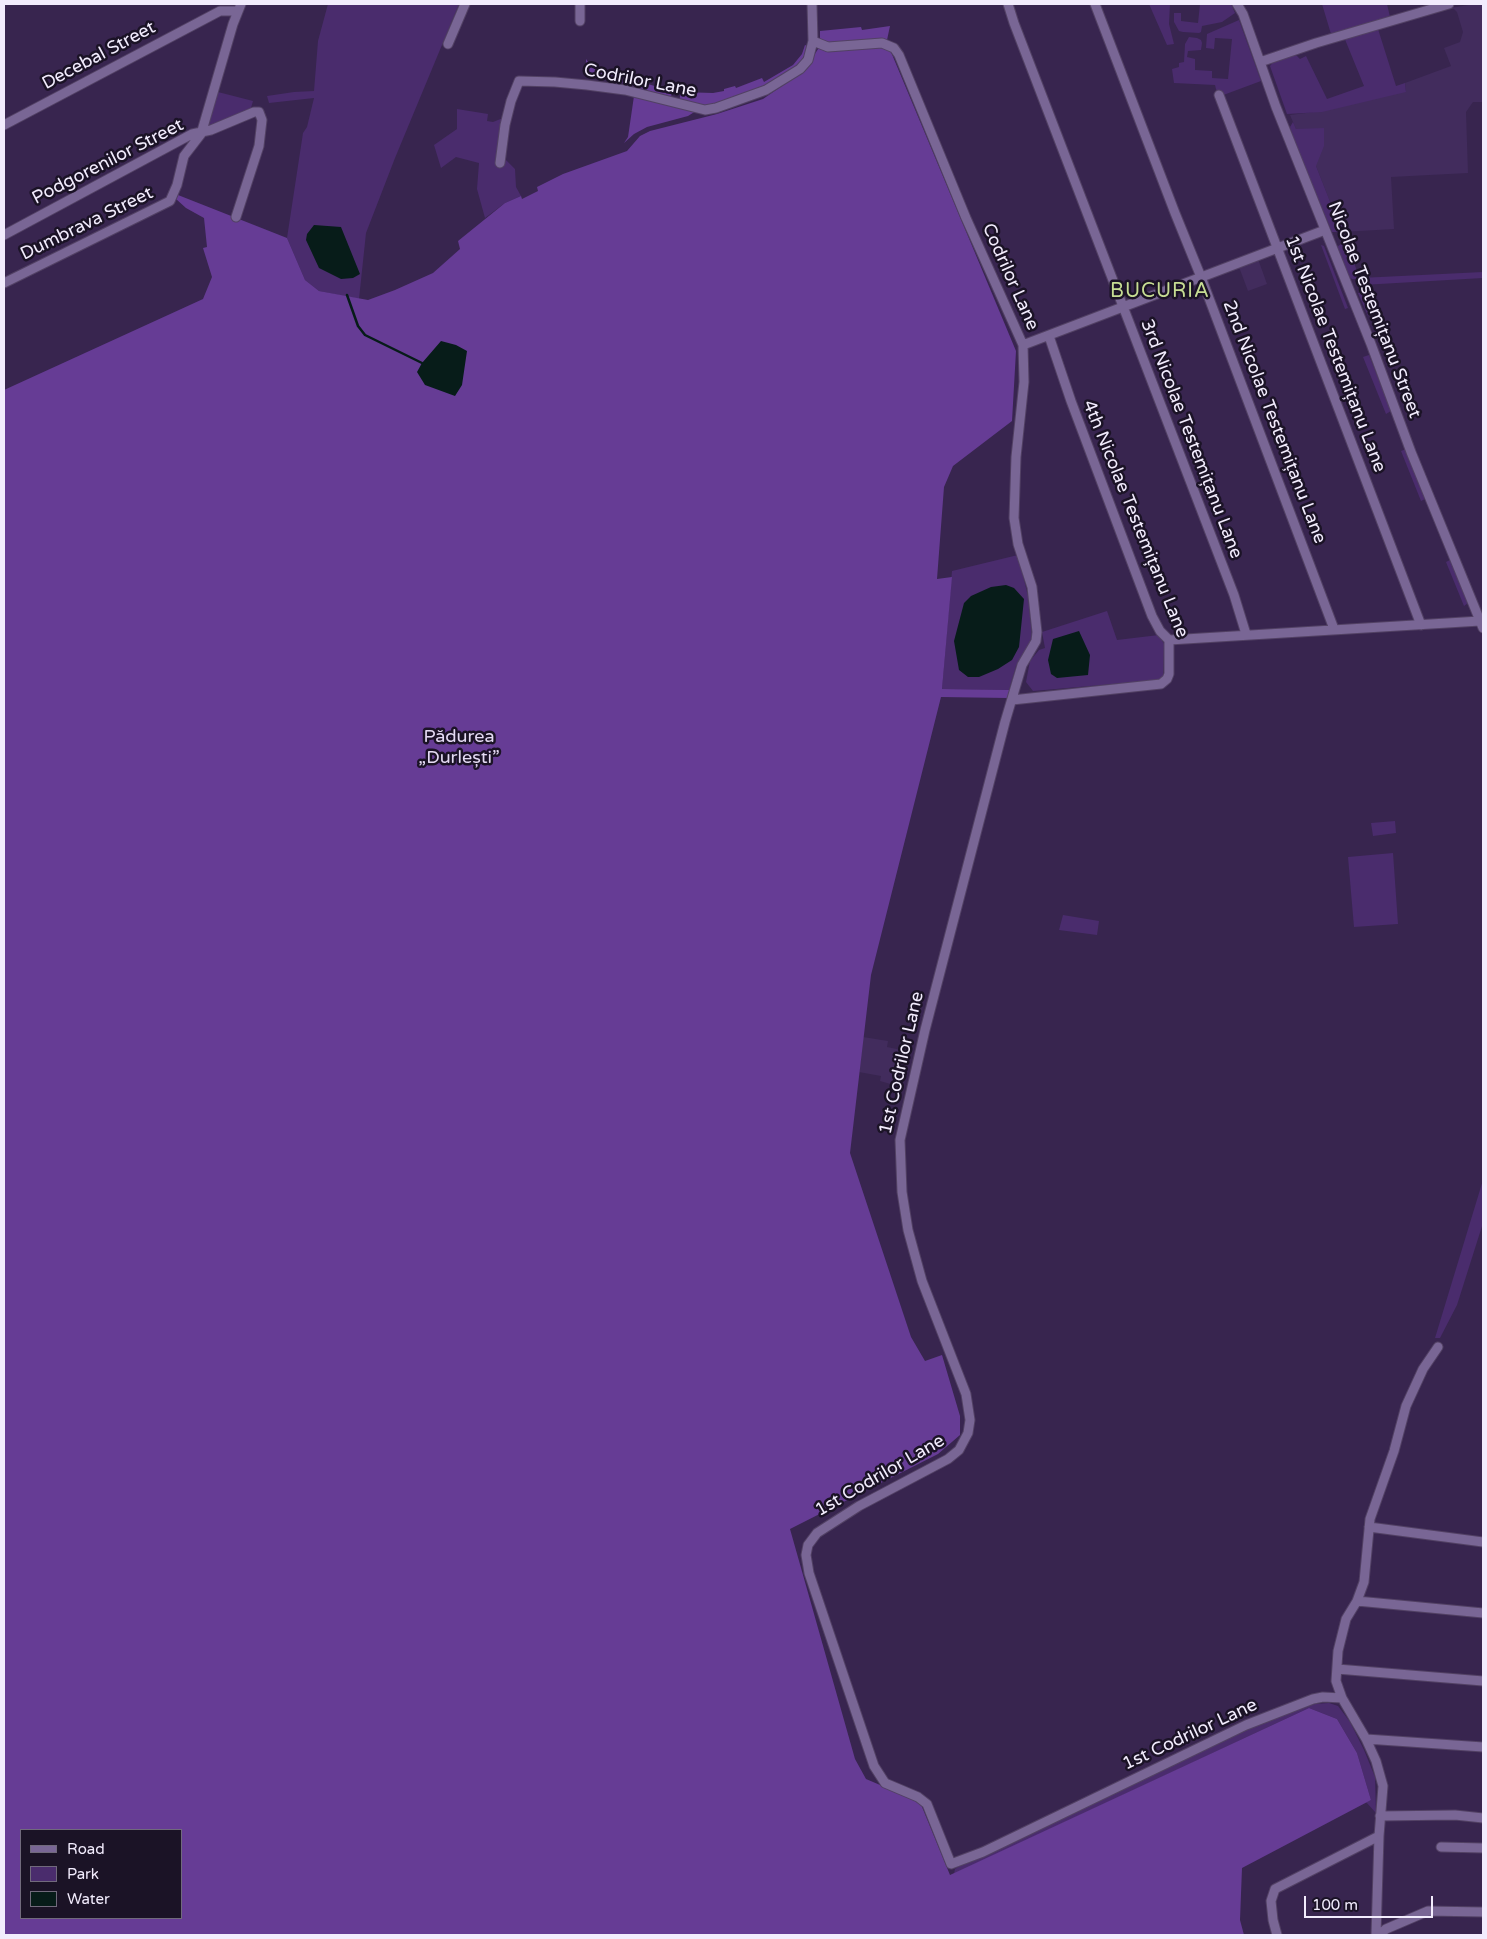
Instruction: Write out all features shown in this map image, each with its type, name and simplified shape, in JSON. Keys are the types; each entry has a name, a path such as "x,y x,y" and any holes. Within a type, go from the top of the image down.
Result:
{"street":[{"path":"448,44 465,4"},
{"path":"580,4 580,21"},
{"name":"Codrilor Lane","path":"500,163 511,100 519,81 554,82 606,88 705,110 736,102 766,90 800,69 808,60 813,42 812,4"},
{"name":"3rd Nicolae Testemițanu Lane","path":"1008,4 1211,534 1234,595 1246,634"},
{"name":"2nd Nicolae Testemițanu Lane","path":"1095,4 1334,629"},
{"name":"Nicolae Testemițanu Street","path":"1237,4 1443,533 1482,624"},
{"path":"1260,62 1316,43 1450,4"},
{"name":"Decebal Street","path":"4,125 220,11 239,7"},
{"name":"Podgorenilor Street","path":"201,134 239,7"},
{"name":"Codrilor Lane","path":"813,42 828,47 882,43 894,48 899,55 966,218 1023,345 1024,382 1016,457 1014,518 1018,544 1032,587 1037,632 1036,641 1022,665 1012,700"},
{"name":"1st Nicolae Testemițanu Lane","path":"1219,95 1421,626"},
{"name":"Podgorenilor Street","path":"4,235 192,134 201,134 254,112 259,112 262,116 262,129 259,146 236,217"},
{"name":"Dumbrava Street","path":"4,283 170,202 177,185 184,156 201,134"},
{"path":"1023,345 1325,230"},
{"name":"4th Nicolae Testemițanu Lane","path":"1012,700 1161,684 1169,674 1169,640 1160,631 1152,616 1070,401 1049,336"},
{"path":"1169,640 1334,629 1482,624"},
{"name":"1st Codrilor Lane","path":"1012,700 924,1030 902,1128 900,1152 902,1192 908,1230 922,1281 966,1394 970,1420 968,1433 959,1450 948,1459 853,1509 817,1532 808,1545 806,1555 809,1573 874,1766 884,1783 918,1797 927,1804 951,1864 982,1852 1246,1725 1313,1699 1323,1697 1342,1698"},
{"path":"1378,1935 1379,1836 1383,1786 1381,1776 1366,1739 1342,1698 1336,1682 1336,1668 1343,1628 1357,1601 1366,1573 1369,1527 1377,1496 1394,1451 1406,1406 1423,1369 1438,1347"},
{"path":"1369,1527 1483,1542"},
{"path":"1357,1601 1483,1612"},
{"path":"1336,1668 1483,1681"},
{"path":"1366,1739 1483,1747"},
{"path":"1380,1816 1455,1815 1483,1818"},
{"path":"1277,1935 1271,1901 1275,1889 1379,1836"},
{"path":"1441,1847 1483,1848"},
{"path":"1378,1935 1386,1929 1428,1911 1483,1912"}],"shaded area":[{"path":"1483,4 1483,102 1473,102 1466,112 1468,173 1391,177 1394,229 1342,232 1316,166 1290,115 1321,111 1406,91 1405,83 1451,66 1444,48 1460,42 1463,32 1457,12 1450,8"},
{"path":"1258,259 1267,284 1248,291 1239,267"},
{"path":"863,1037 888,1041 887,1047 911,1052 901,1087 880,1081 881,1076 859,1072"}],"green space":[{"path":"328,4 459,4 366,233 359,299 319,291 305,280 287,238 303,133 307,127 314,98 269,103 267,96 314,91 318,41"},
{"path":"1149,4 1170,4 1169,24 1174,44 1167,45"},
{"path":"1200,4 1231,4 1235,13 1222,22 1202,26 1199,33 1179,31 1174,22 1174,13 1181,13 1181,21 1198,23"},
{"path":"1322,4 1387,4 1390,17 1331,34"},
{"path":"1239,20 1261,81 1218,97 1215,85 1174,83 1172,69 1179,67 1179,63 1184,62 1185,44 1189,37 1197,38 1202,43 1201,50 1188,51 1187,57 1195,59 1195,70 1212,71 1212,78 1228,79 1232,39 1215,38 1214,49 1206,48 1207,34"},
{"path":"890,26 887,40 827,45 820,41 820,31 861,27 862,30"},
{"path":"1378,29 1396,86 1405,83 1406,92 1322,112 1287,114 1270,66 1274,61 1293,55 1300,59 1306,56 1327,99 1364,86 1344,37"},
{"path":"805,45 809,47 799,65 771,84 717,105 703,106 679,101 681,92 713,93 735,86 736,88 762,78 764,82 793,65 802,54"},
{"name":"Pădurea „Durlești”","path":"882,47 891,52 1016,351 1012,421 953,466 944,487 937,579 952,577 942,689 1011,690 1008,698 941,697 871,975 850,1153 911,1337 925,1361 942,1355 960,1416 960,1435 938,1454 790,1529 855,1759 866,1779 920,1802 950,1875 1309,1708 1337,1719 1357,1753 1371,1800 1242,1868 1240,1920 1244,1935 4,1935 4,390 203,299 212,277 203,248 207,247 204,218 186,208 176,199 178,195 287,238 305,280 319,291 368,300 433,273 460,249 458,241 505,203 521,196 522,199 538,191 537,187 563,174 627,151 640,136 650,131 717,114 763,99 805,70 818,49"},
{"path":"586,59 592,68 672,91 671,98 586,72"},
{"path":"218,92 253,101 251,108 212,127 207,127"},
{"path":"634,96 696,111 688,116 647,127 634,134 624,143 628,137"},
{"path":"457,109 488,114 487,121 493,122 503,118 507,126 504,158 515,169 516,187 521,196 505,203 485,218 477,189 479,163 456,157 441,168 434,145 457,129"},
{"path":"1293,122 1296,129 1324,128 1324,146 1316,166 1342,232 1332,232 1294,142 1290,127"},
{"path":"1345,241 1360,278 1483,272 1483,278 1362,285 1360,279 1352,279 1348,276 1337,247"},
{"path":"1321,245 1324,246 1348,308 1345,309"},
{"path":"1377,292 1368,316 1358,293"},
{"path":"1369,355 1391,411 1386,414 1363,357"},
{"path":"1406,449 1425,499 1421,501 1401,451"},
{"path":"1018,555 1028,596 1032,636 1029,645 1016,666 1009,690 942,689 952,571"},
{"path":"1450,560 1468,603 1464,606 1446,562"},
{"path":"1107,611 1117,640 1159,635 1164,644 1163,676 1159,680 1033,691 1026,682 1030,661 1039,650 1045,648 1042,632"},
{"path":"1395,821 1396,833 1373,836 1371,823"},
{"path":"1393,853 1398,924 1354,927 1348,857"},
{"path":"1063,915 1099,921 1097,935 1059,930"},
{"path":"1483,1180 1483,1223 1457,1305 1440,1338 1435,1338"},
{"path":"1329,1703 1338,1706 1350,1722 1364,1750 1375,1777 1376,1813 1366,1802 1371,1800 1357,1753 1337,1719 1309,1708 954,1874 955,1869 961,1865 1256,1723 1315,1704"}],"water":[{"path":"314,225 341,227 360,274 353,278 341,279 319,268 306,240 307,234"},
{"path":"441,341 456,345 467,351 462,385 455,396 425,385 417,372 422,363"},
{"path":"1006,585 1014,588 1024,599 1019,647 1012,660 998,669 979,677 968,677 959,670 954,641 964,603 971,596 991,587"},
{"path":"1079,631 1090,655 1088,675 1057,678 1051,674 1048,660 1053,639"}],"waterway":[{"path":"347,295 358,326 365,335 422,363"}],"district":[{"name":"BUCURIA","path":"1160,292"}]}
